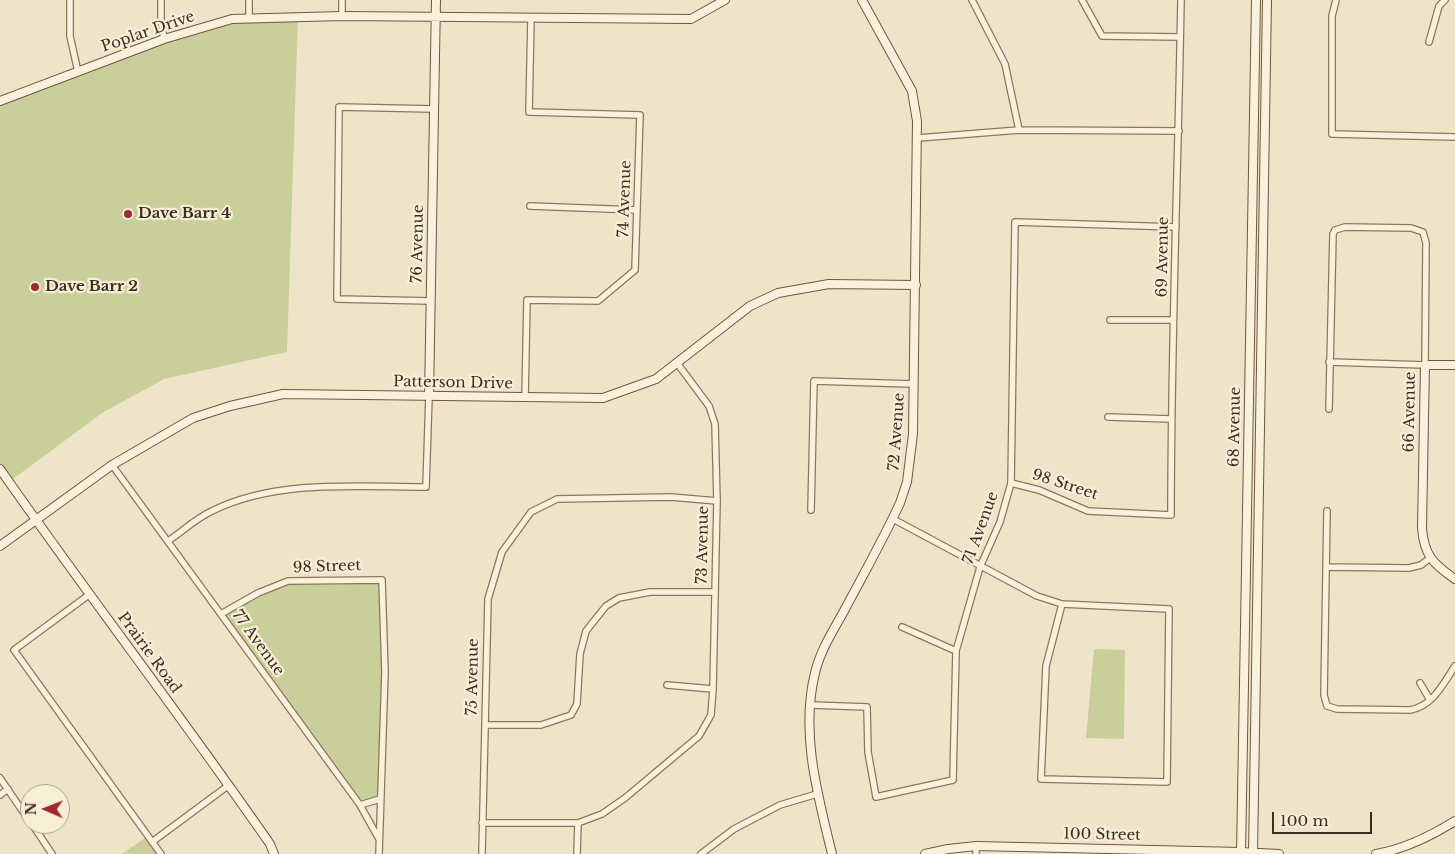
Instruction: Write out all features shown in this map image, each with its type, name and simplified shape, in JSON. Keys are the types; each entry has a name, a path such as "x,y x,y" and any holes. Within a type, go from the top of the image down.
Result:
{"street":[{"path":"70,0 70,36 78,72"},
{"path":"161,0 161,20 164,39"},
{"path":"249,0 249,18"},
{"path":"342,0 342,16"},
{"name":"76 Avenue","path":"168,542 211,511 253,496 311,487 426,487 436,0"},
{"name":"Poplar Drive","path":"0,101 164,39 232,19 342,16 691,19 725,0"},
{"name":"72 Avenue","path":"832,854 817,794 811,757 811,689 820,658 893,518 907,482 913,434 918,138 915,104 912,91 862,0"},
{"path":"972,0 1005,64 1019,130"},
{"path":"1082,0 1102,36 1180,37"},
{"name":"69 Avenue","path":"1171,515 1171,419 1179,131 1180,0"},
{"name":"68 Avenue","path":"1241,853 1256,0"},
{"name":"68 Avenue","path":"1253,853 1266,0"},
{"path":"1336,0 1332,16 1332,134 1455,137"},
{"path":"1429,42 1439,6 1446,0"},
{"name":"74 Avenue","path":"525,398 528,300 598,301 635,270 640,114 529,112 532,19"},
{"path":"431,301 337,298 340,107 434,109"},
{"path":"918,138 1019,130 1179,131"},
{"path":"530,206 636,210"},
{"name":"71 Avenue","path":"810,705 867,707 868,752 876,797 953,780 956,651 980,567 1000,522 1011,483 1015,222 1176,227"},
{"name":"66 Avenue","path":"1329,362 1332,239 1335,230 1345,227 1411,228 1423,232 1426,243 1422,528 1424,543 1430,558"},
{"name":"Patterson Drive","path":"0,546 112,465 193,418 230,406 283,394 603,398 656,380 750,306 778,294 829,284 916,285"},
{"path":"1110,320 1174,320"},
{"path":"1329,409 1329,362 1455,365"},
{"name":"73 Avenue","path":"578,823 602,814 625,798 699,736 711,715 717,501 715,424 709,406 677,363"},
{"path":"811,510 814,381 913,384"},
{"path":"1108,417 1171,419"},
{"name":"77 Avenue","path":"112,465 360,805 379,839"},
{"name":"Prairie Road","path":"0,469 229,785 270,844 274,854"},
{"name":"98 Street","path":"1011,483 1039,490 1088,511 1171,515"},
{"name":"75 Avenue","path":"482,854 488,599 502,552 531,512 557,499 671,497 717,501"},
{"path":"1327,511 1324,696 1327,706 1336,709 1410,710 1423,707 1455,666"},
{"path":"893,518 980,567 1037,596 1062,604 1169,609 1166,782 1042,779 1046,666 1062,604"},
{"path":"1326,567 1409,568 1421,565 1430,558 1439,568 1455,579"},
{"name":"98 Street","path":"221,614 258,593 288,582 382,580 385,672 380,799"},
{"path":"485,725 541,726 570,715 577,704 580,654 586,631 606,606 619,598 650,592 714,592"},
{"path":"90,594 14,650 161,854"},
{"path":"902,628 956,651"},
{"path":"1420,683 1430,700"},
{"path":"667,685 713,689"},
{"path":"0,778 20,807"},
{"path":"152,842 229,785"},
{"path":"0,794 8,789"},
{"path":"701,854 734,829 780,806 817,794"},
{"path":"360,805 380,799 379,854"},
{"path":"1376,854 1426,838 1455,820"},
{"path":"482,823 578,823 577,854"},
{"path":"38,834 52,854"},
{"name":"100 Street","path":"925,854 948,849 1279,854"}],"green space":[{"path":"298,17 287,352 164,379 102,413 9,482 0,469 0,95 78,72 232,19"},
{"path":"382,580 380,799 360,805 221,614 288,581"},
{"path":"1094,649 1125,650 1124,739 1086,738"},
{"path":"145,838 157,854 122,854"}],"place":[{"name":"Dave Barr 4","path":"128,214"},
{"name":"Dave Barr 2","path":"35,287"}]}
